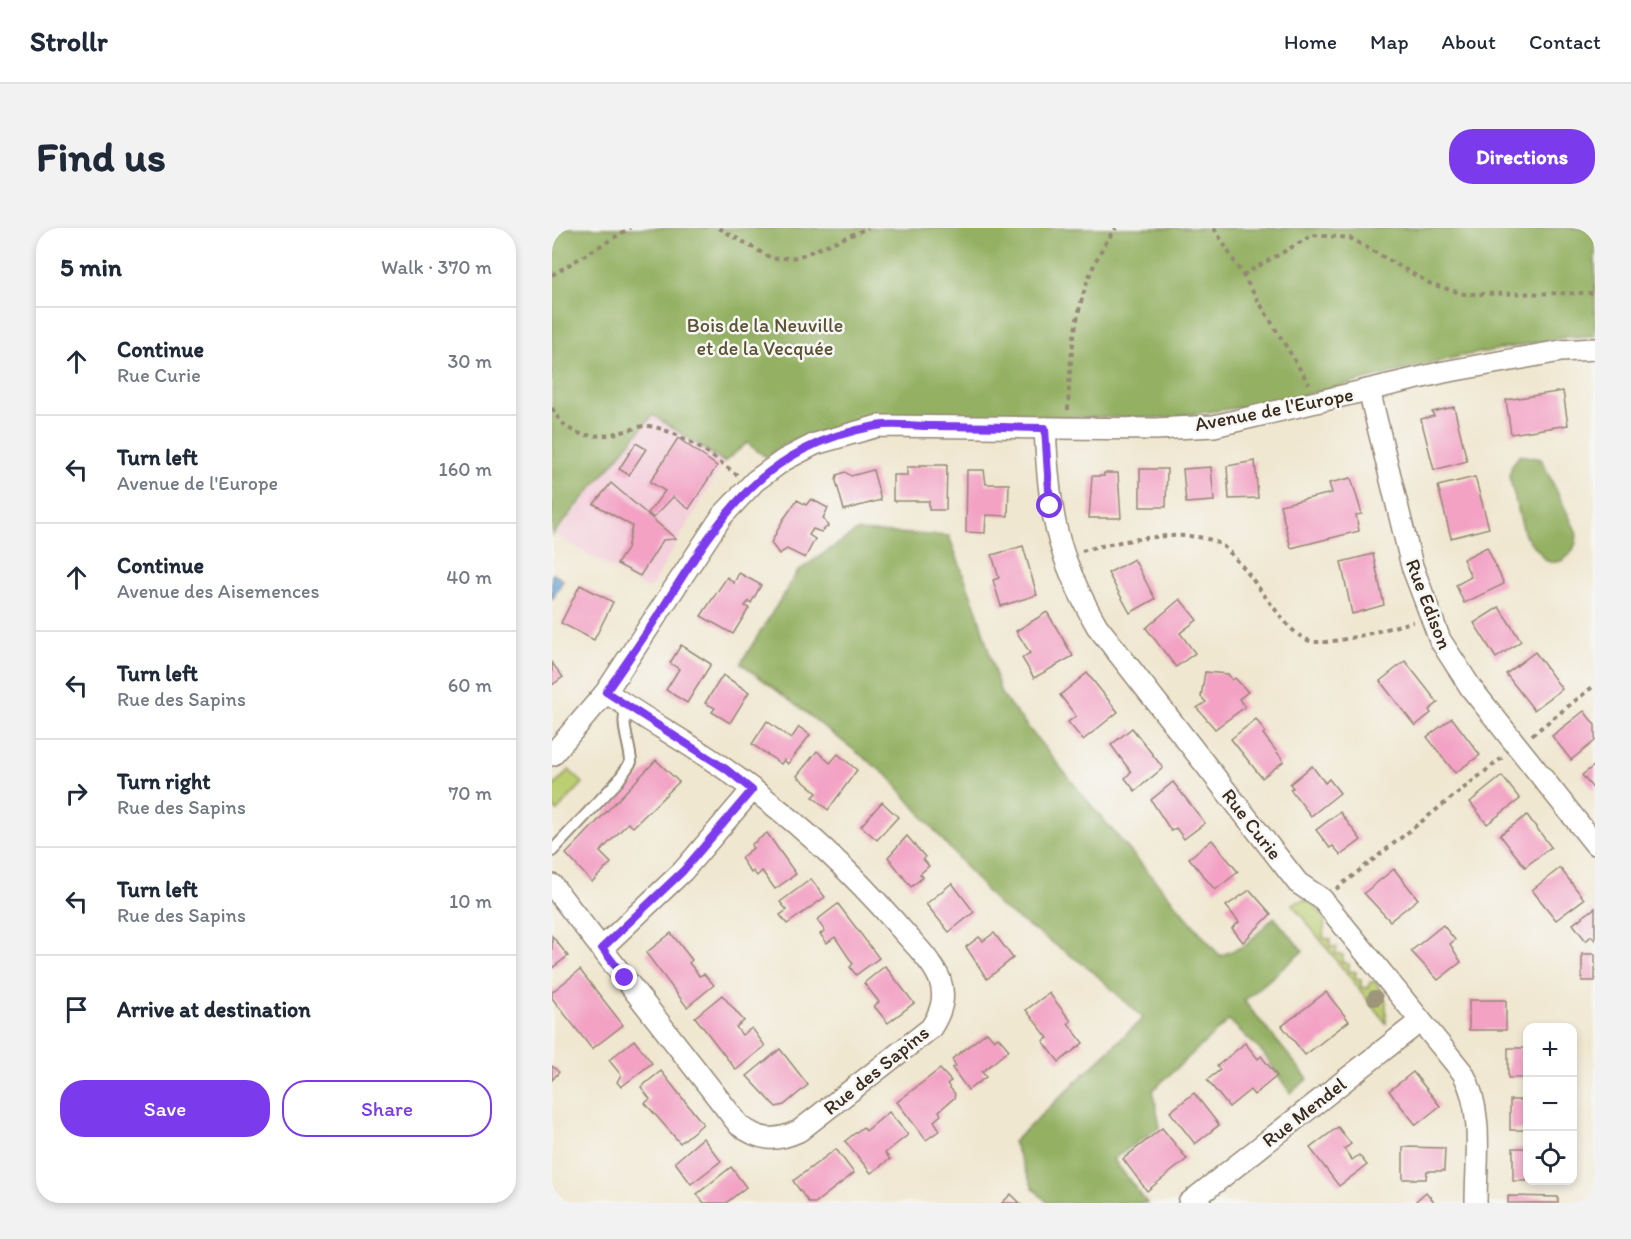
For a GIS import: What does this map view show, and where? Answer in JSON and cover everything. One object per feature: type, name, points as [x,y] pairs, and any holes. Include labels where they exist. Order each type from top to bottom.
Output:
[{"type":"street","name":"Avenue de l'Europe","points":[[552,755],[606,692],[722,516],[750,486],[784,460],[815,444],[878,426],[1068,429],[1214,426],[1444,372],[1561,351],[1595,349]]},
{"type":"street","name":"Rue Edison","points":[[1369,390],[1415,577],[1440,640],[1471,688],[1595,844]]},
{"type":"street","name":"Rue Curie","points":[[1045,428],[1050,506],[1058,543],[1072,581],[1097,626],[1298,883],[1322,899],[1419,1022],[1463,1073],[1470,1087],[1476,1109],[1476,1203]]},
{"type":"street","name":"Rue des Sapins","points":[[552,885],[739,1125],[752,1136],[767,1140],[782,1139],[799,1131],[932,1028],[941,1012],[943,996],[939,979],[929,964],[856,879],[783,813],[726,769],[606,692]]},
{"type":"street","points":[[602,948],[683,871],[752,790]]},
{"type":"street","name":"Rue Mendel","points":[[1189,1203],[1419,1022]]},
{"type":"lane","points":[[552,851],[618,781],[631,762],[623,715],[628,706]]},
{"type":"path","points":[[552,275],[630,228]]},
{"type":"path","points":[[719,228],[773,259],[798,257],[868,228]]},
{"type":"path","points":[[1068,429],[1076,322],[1102,246],[1116,228]]},
{"type":"path","points":[[1214,228],[1320,402]]},
{"type":"path","points":[[1244,275],[1313,235],[1350,238],[1431,284],[1464,294],[1595,293]]},
{"type":"path","points":[[552,408],[559,422],[583,437],[615,434],[646,426],[677,434],[750,486]]},
{"type":"path","points":[[1075,553],[1132,538],[1200,538],[1217,543],[1234,558],[1292,629],[1310,640],[1329,642],[1417,621]]},
{"type":"path","points":[[1528,738],[1595,685]]},
{"type":"path","points":[[1335,890],[1508,753]]},
{"type":"shaded area","points":[[653,414],[724,462],[649,590],[556,535]]},
{"type":"green space","name":"Bois de la Neuville et de la Vecquée","points":[[552,228],[1595,228],[1595,336],[1567,337],[1457,357],[1272,403],[1165,418],[870,415],[785,444],[766,457],[747,443],[724,462],[653,415],[552,536]]},
{"type":"green space","points":[[1520,455],[1541,459],[1576,531],[1576,543],[1573,549],[1560,561],[1547,561],[1525,536],[1509,476],[1512,465]]},
{"type":"green space","points":[[857,531],[949,536],[978,614],[1001,694],[1095,810],[1220,956],[1246,945],[1274,917],[1303,951],[1244,1001],[1308,1079],[1290,1093],[1264,1054],[1229,1020],[1153,1090],[1160,1127],[1113,1159],[1147,1203],[1048,1203],[1033,1188],[1013,1142],[1143,1018],[1090,969],[998,905],[889,777],[741,663],[798,571]]},
{"type":"green space","points":[[569,770],[583,783],[557,811],[552,806],[552,788]]},
{"type":"green space","points":[[1303,900],[1312,903],[1325,919],[1323,938],[1330,939],[1330,947],[1337,947],[1336,954],[1343,955],[1342,962],[1349,964],[1349,971],[1356,972],[1355,979],[1361,980],[1361,987],[1368,988],[1370,982],[1376,982],[1386,1002],[1386,1023],[1292,904]]},
{"type":"water","points":[[552,575],[563,580],[552,600]]},
{"type":"building","points":[[1563,391],[1568,425],[1511,434],[1506,400]]},
{"type":"building","points":[[1454,407],[1467,461],[1434,470],[1421,419],[1434,416],[1432,412]]},
{"type":"building","points":[[678,438],[717,466],[689,509],[673,497],[653,518],[648,513],[665,491],[650,482]]},
{"type":"building","points":[[636,443],[646,449],[629,475],[619,469]]},
{"type":"building","points":[[1255,461],[1258,498],[1229,499],[1227,466]]},
{"type":"building","points":[[920,465],[947,465],[946,510],[929,510],[929,501],[893,501],[893,475],[907,475],[907,467],[920,467]]},
{"type":"building","points":[[1211,467],[1214,501],[1186,503],[1183,469]]},
{"type":"building","points":[[1140,469],[1167,469],[1166,507],[1140,507]]},
{"type":"building","points":[[873,470],[881,500],[844,510],[836,481],[837,475],[845,472],[851,476]]},
{"type":"building","points":[[967,470],[984,470],[986,484],[1009,484],[1008,516],[986,515],[985,533],[966,532]]},
{"type":"building","points":[[1104,473],[1118,473],[1121,518],[1089,518],[1092,476],[1104,476]]},
{"type":"building","points":[[1475,477],[1489,528],[1451,538],[1438,486]]},
{"type":"building","points":[[1351,478],[1362,514],[1356,515],[1359,531],[1291,548],[1280,505],[1332,493],[1329,483]]},
{"type":"building","points":[[611,483],[676,539],[663,540],[640,576],[617,564],[627,549],[632,526],[594,504]]},
{"type":"building","points":[[811,499],[828,508],[823,518],[828,526],[821,532],[813,529],[809,535],[815,539],[805,558],[787,549],[779,554],[771,543],[783,520],[797,500],[806,505]]},
{"type":"building","points":[[1023,546],[1037,595],[1001,606],[993,580],[999,578],[992,555]]},
{"type":"building","points":[[1487,547],[1504,584],[1464,603],[1456,585],[1471,577],[1463,559]]},
{"type":"building","points":[[1373,554],[1384,605],[1352,614],[1341,562]]},
{"type":"building","points":[[1134,559],[1155,599],[1130,613],[1108,573]]},
{"type":"building","points":[[739,573],[761,585],[751,603],[749,601],[745,606],[749,608],[733,634],[701,616],[727,577],[734,583]]},
{"type":"building","points":[[580,585],[613,602],[594,640],[561,623]]},
{"type":"building","points":[[1180,599],[1197,620],[1180,633],[1195,653],[1176,667],[1146,628]]},
{"type":"building","points":[[1499,607],[1521,641],[1496,658],[1474,623]]},
{"type":"building","points":[[1047,612],[1073,656],[1034,678],[1022,658],[1030,653],[1016,631]]},
{"type":"building","points":[[681,645],[711,664],[687,703],[666,690],[679,669],[670,663]]},
{"type":"building","points":[[1535,652],[1562,689],[1534,710],[1506,674]]},
{"type":"building","points":[[1405,661],[1438,703],[1429,710],[1431,713],[1415,726],[1380,681]]},
{"type":"building","points":[[552,663],[563,677],[552,685]]},
{"type":"building","points":[[1205,672],[1228,674],[1248,692],[1239,699],[1245,707],[1215,729],[1197,708],[1206,702],[1201,697]]},
{"type":"building","points":[[1087,673],[1118,712],[1083,740],[1068,722],[1076,716],[1060,695]]},
{"type":"building","points":[[723,675],[749,692],[730,723],[712,712],[715,708],[705,703]]},
{"type":"building","points":[[1584,711],[1595,725],[1595,741],[1571,760],[1552,736]]},
{"type":"building","points":[[1452,718],[1480,755],[1455,773],[1427,737]]},
{"type":"building","points":[[1256,719],[1265,732],[1263,734],[1284,761],[1262,778],[1231,739]]},
{"type":"building","points":[[767,721],[791,739],[799,727],[810,735],[788,764],[784,760],[781,764],[752,744]]},
{"type":"building","points":[[1132,728],[1163,768],[1135,791],[1125,778],[1131,772],[1111,745]]},
{"type":"building","points":[[817,751],[830,763],[838,754],[857,770],[828,810],[813,797],[817,793],[797,776]]},
{"type":"building","points":[[656,760],[679,782],[633,827],[628,823],[600,852],[611,863],[592,882],[566,854]]},
{"type":"building","points":[[1595,765],[1595,791],[1582,775]]},
{"type":"building","points":[[1312,766],[1325,783],[1329,779],[1340,793],[1311,816],[1290,789],[1293,788],[1290,784]]},
{"type":"building","points":[[1502,776],[1520,799],[1487,824],[1470,802]]},
{"type":"building","points":[[1173,782],[1205,823],[1184,839],[1176,828],[1171,831],[1151,800]]},
{"type":"building","points":[[882,802],[898,817],[877,840],[861,826]]},
{"type":"building","points":[[1340,812],[1361,840],[1341,855],[1333,846],[1330,848],[1316,830]]},
{"type":"building","points":[[1527,815],[1551,847],[1525,867],[1500,835]]},
{"type":"building","points":[[767,833],[796,874],[775,889],[762,871],[757,876],[753,871],[751,873],[741,858],[753,848],[751,845]]},
{"type":"building","points":[[907,836],[925,857],[923,859],[929,866],[920,874],[923,877],[911,887],[888,857]]},
{"type":"building","points":[[1212,840],[1238,872],[1215,890],[1189,858]]},
{"type":"building","points":[[1560,868],[1584,899],[1556,920],[1532,890]]},
{"type":"building","points":[[1394,869],[1418,899],[1390,921],[1364,893]]},
{"type":"building","points":[[811,879],[825,897],[787,924],[780,915],[787,910],[780,902]]},
{"type":"building","points":[[952,883],[974,912],[949,932],[926,904]]},
{"type":"building","points":[[1250,890],[1271,914],[1243,942],[1232,928],[1239,922],[1226,906]]},
{"type":"building","points":[[838,904],[879,958],[856,975],[850,967],[853,964],[835,937],[827,943],[820,934],[825,931],[817,920]]},
{"type":"building","points":[[1595,908],[1595,940],[1591,936],[1586,941],[1573,924]]},
{"type":"building","points":[[1443,925],[1455,940],[1450,944],[1461,962],[1438,980],[1411,951]]},
{"type":"building","points":[[671,933],[692,960],[689,963],[699,976],[704,974],[714,985],[687,1007],[646,953]]},
{"type":"building","points":[[994,933],[1013,958],[987,979],[966,947],[979,937],[983,941]]},
{"type":"building","points":[[552,936],[568,956],[552,968]]},
{"type":"building","points":[[1582,954],[1595,954],[1595,981],[1582,981]]},
{"type":"building","points":[[885,966],[914,1003],[888,1023],[874,1006],[879,1002],[864,983]]},
{"type":"building","points":[[580,970],[623,1025],[592,1049],[552,998],[552,992]]},
{"type":"building","points":[[1326,992],[1349,1021],[1305,1055],[1282,1026]]},
{"type":"building","points":[[1049,993],[1071,1021],[1068,1023],[1083,1043],[1059,1062],[1043,1041],[1048,1038],[1026,1010]]},
{"type":"building","points":[[722,995],[744,1021],[736,1027],[742,1035],[752,1028],[765,1046],[736,1070],[695,1017]]},
{"type":"building","points":[[1469,1000],[1506,1000],[1506,1030],[1469,1030]]},
{"type":"building","points":[[987,1032],[994,1040],[998,1037],[1009,1050],[982,1072],[986,1077],[968,1090],[952,1068],[956,1066],[952,1059]]},
{"type":"building","points":[[634,1040],[652,1063],[621,1087],[617,1082],[621,1075],[609,1060]]},
{"type":"building","points":[[1245,1043],[1258,1059],[1261,1056],[1277,1076],[1254,1095],[1250,1090],[1229,1107],[1207,1080],[1220,1070],[1217,1066]]},
{"type":"building","points":[[1508,1048],[1523,1048],[1523,1078],[1508,1078]]},
{"type":"building","points":[[780,1049],[808,1085],[784,1105],[776,1107],[747,1076]]},
{"type":"building","points":[[552,1066],[559,1072],[552,1080]]},
{"type":"building","points":[[940,1069],[951,1081],[947,1084],[955,1094],[954,1098],[939,1111],[941,1115],[934,1121],[940,1130],[926,1140],[897,1102]]},
{"type":"building","points":[[661,1071],[703,1124],[680,1143],[645,1103],[650,1099],[641,1087]]},
{"type":"building","points":[[1413,1072],[1440,1106],[1416,1125],[1389,1091]]},
{"type":"building","points":[[1194,1093],[1219,1125],[1195,1144],[1170,1112]]},
{"type":"building","points":[[1510,1100],[1523,1100],[1523,1130],[1510,1130]]},
{"type":"building","points":[[889,1112],[908,1135],[885,1153],[890,1159],[871,1173],[845,1141],[863,1127],[866,1131]]},
{"type":"building","points":[[1338,1127],[1351,1144],[1344,1149],[1352,1160],[1359,1155],[1367,1165],[1339,1186],[1310,1148]]},
{"type":"building","points":[[1162,1128],[1187,1159],[1147,1191],[1123,1159]]},
{"type":"building","points":[[703,1138],[721,1161],[691,1184],[675,1162]]},
{"type":"building","points":[[1403,1147],[1445,1148],[1444,1171],[1427,1171],[1426,1179],[1403,1179]]},
{"type":"building","points":[[1513,1148],[1523,1148],[1523,1181],[1513,1181]]},
{"type":"building","points":[[836,1149],[854,1173],[815,1203],[809,1203],[793,1181]]},
{"type":"building","points":[[731,1167],[746,1187],[726,1203],[704,1203],[697,1194]]},
{"type":"building","points":[[1426,1192],[1435,1203],[1417,1203],[1416,1201]]},
{"type":"building","points":[[1011,1194],[1020,1203],[1002,1203]]},
{"type":"building","points":[[1508,1196],[1558,1197],[1558,1203],[1508,1203]]},
{"type":"route","points":[[625,978],[602,948],[662,894],[752,790],[726,769],[606,692],[722,516],[737,499],[755,481],[784,460],[815,444],[848,433],[878,426],[956,426],[1045,428],[1050,506]]}]
